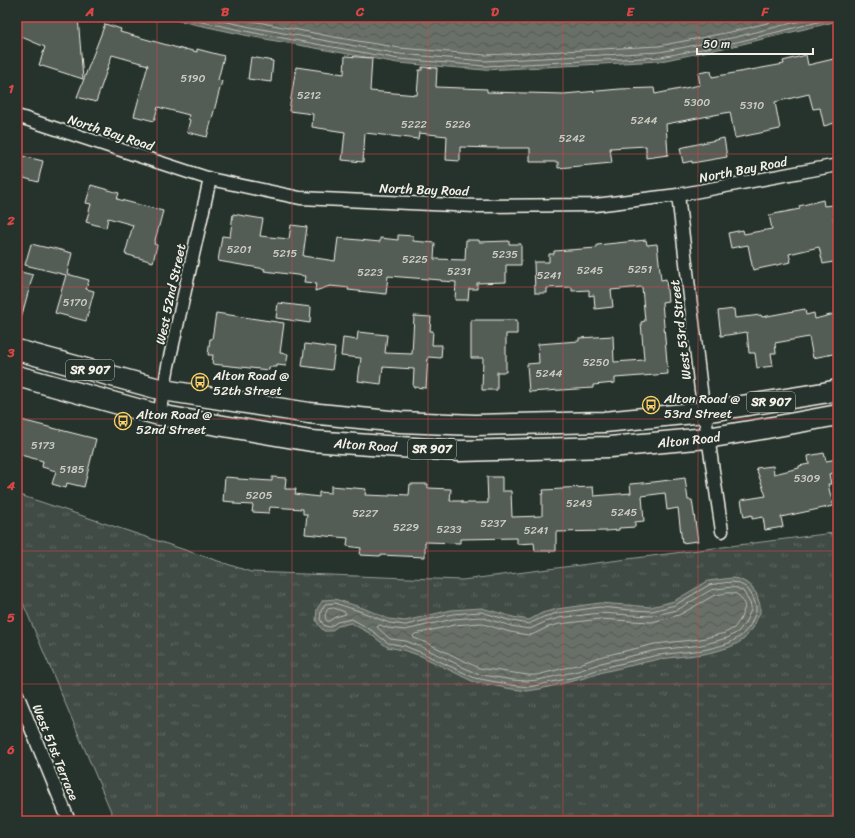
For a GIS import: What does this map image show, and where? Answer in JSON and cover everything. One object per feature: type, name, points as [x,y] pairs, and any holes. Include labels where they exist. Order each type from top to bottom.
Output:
[{"type":"main road","name":"Alton Road","points":[[17,350],[163,390],[309,413],[400,422],[467,425],[604,422],[704,412],[838,390]]},
{"type":"main road","name":"Alton Road","points":[[17,376],[159,415],[310,440],[460,451],[610,447],[708,438],[838,415]]},
{"type":"street","name":"North Bay Road","points":[[17,116],[210,179],[300,198],[475,206],[595,205],[678,195],[838,165]]},
{"type":"street","name":"West 52nd Street","points":[[159,415],[163,390],[210,179]]},
{"type":"street","name":"West 53rd Street","points":[[678,195],[704,412],[722,531]]},
{"type":"street","name":"West 51st Terrace","points":[[17,694],[69,821]]},
{"type":"green space","points":[[17,494],[251,572],[462,580],[838,532],[838,821],[115,821],[17,589]]},
{"type":"water","points":[[161,17],[838,17],[838,21],[738,45],[661,61],[485,70],[398,63],[254,37]]},
{"type":"water","points":[[732,578],[739,579],[749,584],[756,593],[760,605],[760,612],[753,628],[744,639],[738,643],[730,647],[704,654],[659,659],[527,691],[474,682],[421,656],[387,647],[369,633],[351,623],[338,626],[331,631],[324,631],[316,620],[317,609],[323,600],[335,599],[363,608],[389,619],[405,621],[451,610],[482,608],[529,620],[542,613],[557,609],[600,603],[651,607],[674,601],[708,581]]},
{"type":"building","points":[[17,17],[78,17],[83,79],[39,65],[45,47],[17,35]]},
{"type":"building","points":[[105,24],[121,29],[120,32],[185,50],[197,52],[197,49],[224,56],[218,80],[222,81],[207,137],[187,132],[190,120],[188,119],[189,115],[158,107],[154,121],[134,116],[148,65],[112,55],[96,102],[77,97]]},
{"type":"building","points":[[806,55],[808,65],[838,58],[838,122],[824,126],[820,108],[813,109],[809,94],[775,102],[780,129],[735,138],[730,112],[666,124],[668,155],[646,158],[646,146],[610,148],[612,163],[558,168],[558,162],[530,162],[530,148],[460,147],[460,161],[446,160],[447,136],[419,133],[418,139],[365,133],[363,162],[342,160],[345,132],[312,127],[313,114],[289,111],[296,67],[344,74],[345,56],[372,58],[370,91],[417,95],[419,70],[422,70],[422,67],[437,68],[436,87],[487,89],[487,92],[564,94],[620,89],[654,88],[655,94],[700,85],[698,73],[711,71],[712,77],[784,64],[783,61]]},
{"type":"building","points":[[251,57],[273,61],[271,82],[248,79]]},
{"type":"building","points":[[724,138],[727,157],[692,163],[692,161],[683,163],[680,148]]},
{"type":"building","points":[[22,156],[43,161],[38,182],[17,176]]},
{"type":"building","points":[[91,185],[119,193],[117,199],[163,211],[154,244],[157,245],[153,262],[125,254],[133,225],[108,218],[106,228],[86,222],[91,204],[86,203]]},
{"type":"building","points":[[823,200],[824,206],[832,205],[835,217],[833,218],[838,240],[838,261],[823,264],[819,247],[789,254],[791,262],[753,270],[748,245],[731,248],[728,233],[743,230],[744,234],[772,229],[769,215],[800,209],[799,206]]},
{"type":"building","points":[[233,214],[263,219],[260,236],[289,239],[291,225],[307,227],[303,256],[335,261],[338,238],[380,242],[380,238],[398,240],[398,235],[413,236],[413,241],[435,243],[434,259],[465,260],[466,240],[479,240],[479,242],[509,241],[509,244],[521,244],[521,265],[506,265],[506,282],[477,283],[477,289],[469,289],[468,300],[455,300],[456,282],[388,276],[386,294],[348,290],[349,288],[330,286],[315,291],[316,283],[304,282],[305,276],[264,271],[265,269],[218,261],[222,236],[230,237]]},
{"type":"building","points":[[646,240],[647,245],[657,244],[661,280],[666,279],[668,301],[662,302],[668,374],[615,378],[615,383],[593,385],[593,388],[529,392],[527,364],[539,363],[538,344],[579,341],[579,338],[613,336],[614,362],[644,360],[641,322],[645,321],[642,287],[611,290],[613,307],[595,309],[594,295],[589,296],[589,290],[572,291],[572,287],[547,288],[547,293],[535,293],[534,262],[549,262],[549,254],[554,254],[554,251],[597,248],[597,245]]},
{"type":"building","points":[[31,244],[72,253],[67,274],[89,280],[86,289],[94,291],[86,321],[55,313],[66,275],[25,265]]},
{"type":"building","points":[[17,271],[33,275],[21,318],[17,318]]},
{"type":"building","points":[[278,303],[311,307],[310,323],[276,318]]},
{"type":"building","points":[[734,309],[735,318],[761,315],[762,317],[805,309],[806,315],[814,313],[815,319],[838,313],[838,353],[813,358],[809,337],[775,343],[776,353],[771,353],[773,366],[757,368],[755,353],[749,353],[747,332],[721,336],[718,311]]},
{"type":"building","points":[[216,313],[284,323],[280,353],[288,354],[286,366],[277,365],[277,367],[269,367],[269,370],[212,364],[213,355],[208,355]]},
{"type":"building","points":[[414,316],[431,317],[430,331],[433,331],[432,345],[442,345],[441,358],[428,357],[426,388],[413,387],[414,369],[383,367],[381,384],[358,381],[361,358],[341,356],[343,338],[357,340],[358,332],[387,335],[385,353],[412,354]]},
{"type":"building","points":[[471,320],[517,320],[517,334],[506,334],[506,372],[497,372],[497,390],[482,390],[483,358],[471,358]]},
{"type":"building","points":[[305,344],[335,348],[332,370],[302,366]]},
{"type":"building","points":[[17,419],[96,439],[84,487],[67,483],[66,488],[52,484],[56,471],[42,467],[43,461],[17,454]]},
{"type":"building","points":[[824,453],[826,461],[838,459],[838,472],[829,474],[831,484],[828,484],[833,506],[781,517],[783,527],[765,530],[763,517],[752,519],[752,515],[744,517],[741,500],[766,496],[756,468],[773,466],[774,474],[809,464],[808,456]]},
{"type":"building","points":[[225,477],[272,481],[272,477],[286,478],[285,489],[296,489],[295,494],[319,497],[319,492],[331,493],[331,486],[366,489],[365,495],[390,496],[390,494],[409,495],[410,484],[428,484],[428,488],[451,489],[450,501],[462,501],[462,503],[488,503],[487,477],[502,477],[502,491],[511,491],[512,517],[542,516],[543,490],[593,487],[594,496],[631,493],[630,484],[685,478],[688,500],[692,500],[698,541],[682,543],[678,508],[667,510],[665,493],[642,496],[644,521],[635,522],[635,527],[606,531],[556,532],[556,551],[535,551],[534,543],[517,544],[517,538],[460,539],[460,543],[425,542],[425,557],[360,555],[361,548],[347,546],[348,538],[305,534],[307,514],[303,514],[303,509],[270,507],[269,513],[252,512],[253,505],[234,504],[234,502],[223,501]]},
{"type":"place","name":"Alton Road @ 52th Street","points":[[200,382]]},
{"type":"place","name":"Alton Road @ 53rd Street","points":[[651,405]]},
{"type":"place","name":"Alton Road @ 52nd Street","points":[[123,421]]}]
